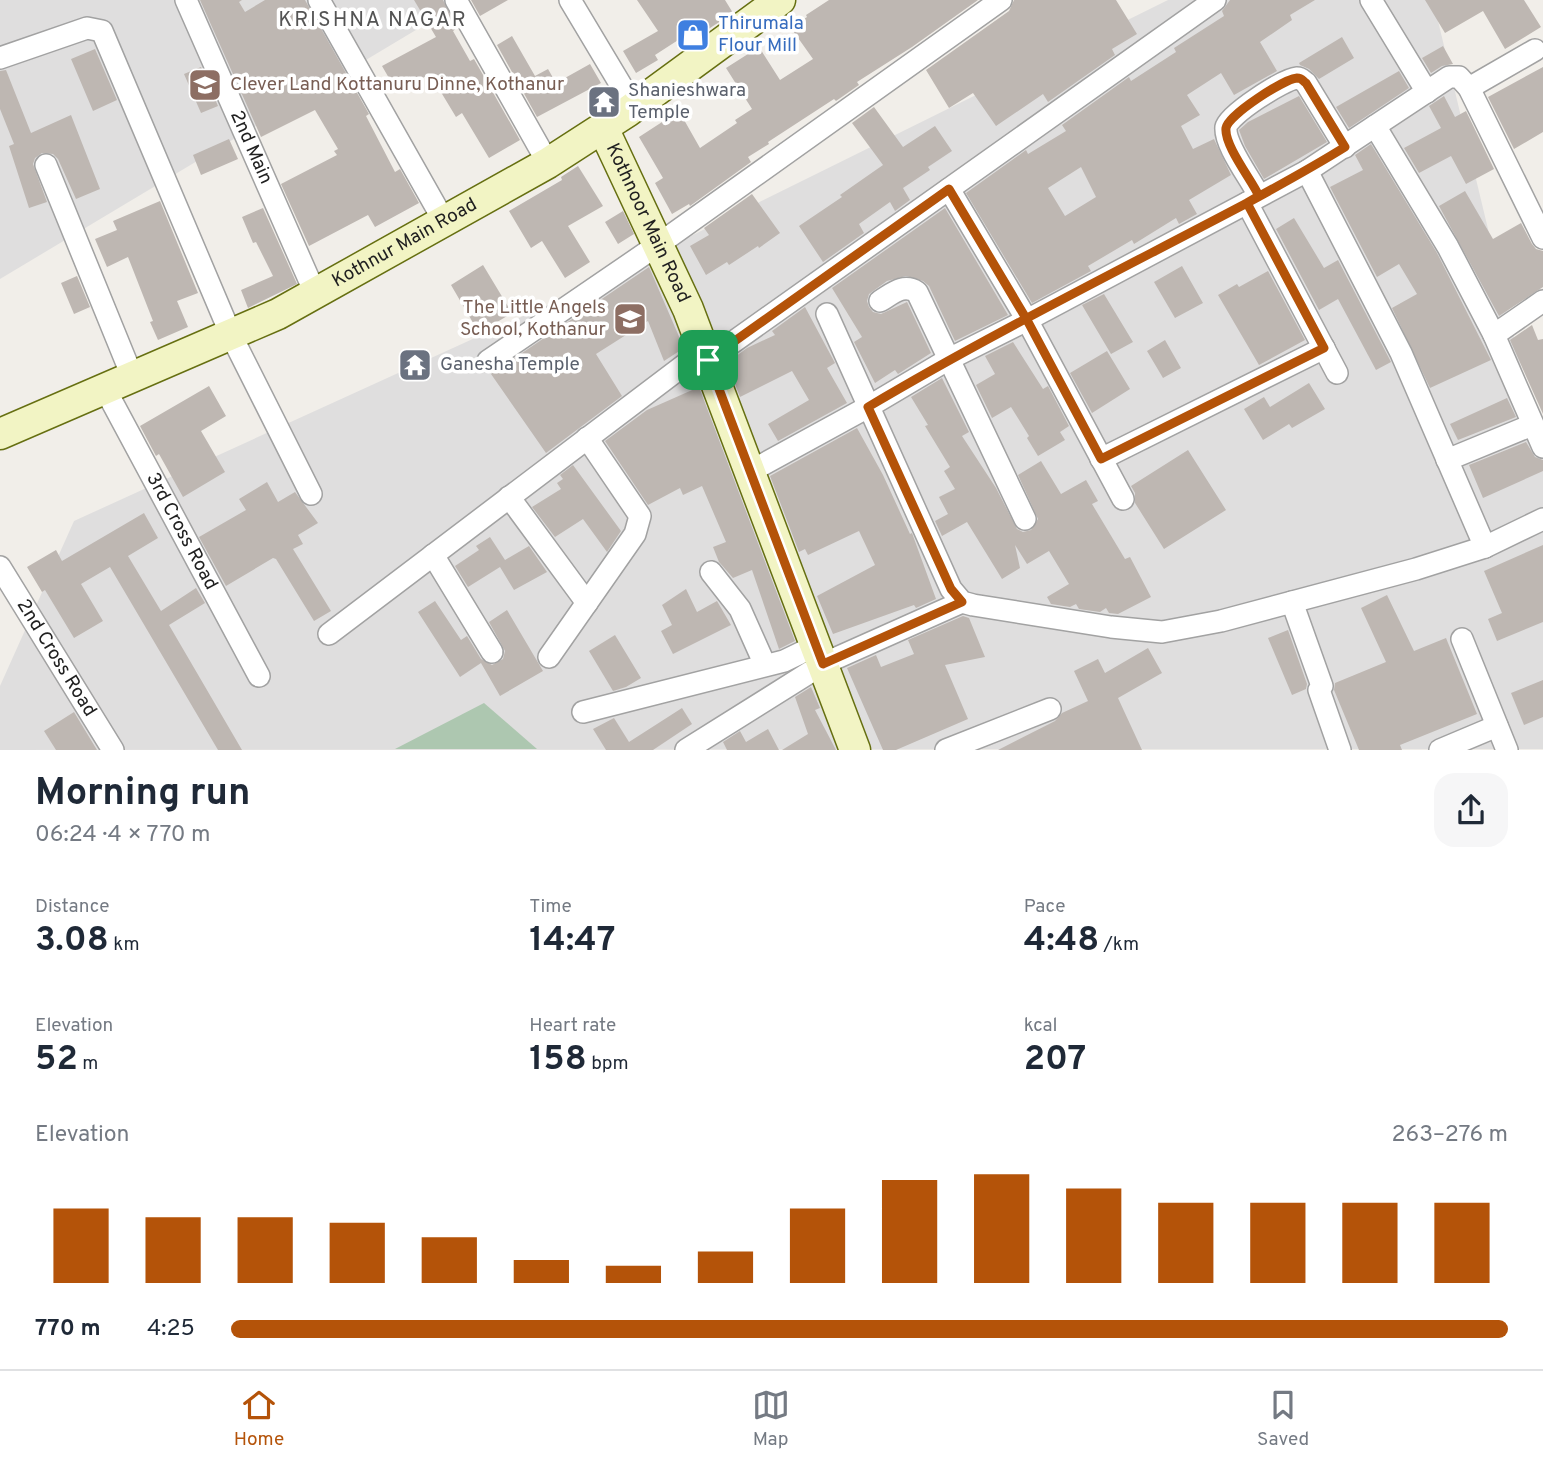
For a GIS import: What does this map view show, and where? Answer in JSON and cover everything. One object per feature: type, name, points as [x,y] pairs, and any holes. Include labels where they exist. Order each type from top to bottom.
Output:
[{"type":"main road","name":"Kothnur Main Road","points":[[0,433],[278,314],[548,163],[634,107],[780,0]]},
{"type":"main road","name":"Kothnoor Main Road","points":[[603,128],[659,244],[706,355],[855,750]]},
{"type":"street","name":"2nd Main","points":[[186,0],[315,293]]},
{"type":"street","points":[[319,0],[444,221]]},
{"type":"street","points":[[456,0],[548,163]]},
{"type":"street","points":[[570,0],[634,107]]},
{"type":"street","points":[[488,361],[659,244],[1001,0]]},
{"type":"street","points":[[328,634],[587,438],[949,189],[1215,0]]},
{"type":"street","points":[[1371,0],[1427,92]]},
{"type":"street","points":[[0,58],[87,28],[102,31],[231,335],[311,494]]},
{"type":"street","points":[[1469,88],[1535,50]]},
{"type":"street","points":[[751,471],[950,359],[1307,171],[1450,77],[1459,77],[1469,88],[1543,238]]},
{"type":"street","points":[[1337,373],[1253,200],[1251,179],[1228,142],[1226,127],[1232,116],[1272,90],[1294,78],[1301,79],[1345,147]]},
{"type":"street","points":[[1375,126],[1448,247],[1494,335],[1543,447]]},
{"type":"street","points":[[46,165],[132,376]]},
{"type":"street","points":[[1307,171],[1401,353],[1485,547]]},
{"type":"street","points":[[949,189],[1027,320],[1123,499]]},
{"type":"street","points":[[880,302],[902,288],[909,287],[917,292],[1025,519]]},
{"type":"street","points":[[1494,335],[1543,301]]},
{"type":"street","points":[[827,314],[951,589],[962,602],[972,606],[1163,632],[1222,621],[1416,569],[1485,547],[1543,519]]},
{"type":"street","points":[[1101,459],[1324,348]]},
{"type":"street","name":"3rd Cross Road","points":[[104,387],[259,676]]},
{"type":"street","points":[[1447,460],[1532,425]]},
{"type":"street","points":[[550,657],[635,534],[640,516],[587,438]]},
{"type":"street","points":[[509,497],[587,603]]},
{"type":"street","points":[[433,555],[492,652]]},
{"type":"street","name":"2nd Cross Road","points":[[0,567],[113,750]]},
{"type":"street","points":[[711,572],[740,609],[765,666]]},
{"type":"street","points":[[583,712],[820,654],[962,602]]},
{"type":"street","points":[[1292,602],[1322,686],[1319,691],[1340,750]]},
{"type":"street","points":[[1462,639],[1507,750]]},
{"type":"street","points":[[686,750],[820,654]]},
{"type":"street","points":[[946,750],[1050,709]]},
{"type":"street","points":[[1440,750],[1497,726]]},
{"type":"shaded area","points":[[0,0],[466,0],[0,279]]},
{"type":"shaded area","points":[[1168,0],[1433,0],[1543,458],[1543,749],[0,750],[0,686],[74,521],[600,281]]},
{"type":"green space","points":[[484,703],[537,749],[395,749]]},
{"type":"building","points":[[200,0],[242,0],[239,2],[245,12],[265,0],[305,0],[369,114],[366,116],[395,172],[400,169],[419,203],[375,227],[368,215],[309,246],[281,184],[337,155],[334,151],[338,149],[315,110],[261,137]]},
{"type":"building","points":[[414,0],[443,0],[457,28],[453,31],[470,61],[474,59],[520,140],[489,158],[462,113],[456,117],[430,74],[397,92],[382,66],[436,37]]},
{"type":"building","points":[[471,0],[508,0],[480,16]]},
{"type":"building","points":[[637,0],[725,0],[733,13],[707,30],[703,24],[655,55],[658,60],[636,73],[623,51],[658,31]]},
{"type":"building","points":[[829,0],[978,0],[857,82],[859,85],[836,101],[834,99],[768,142],[769,144],[748,157],[751,162],[690,206],[689,204],[672,214],[655,183],[663,178],[639,137],[679,111],[700,148],[737,123],[735,120],[752,109],[726,68],[759,47],[780,80],[813,59],[791,28]]},
{"type":"building","points":[[1014,0],[1116,0],[1137,34],[1112,49],[1115,55],[1048,102],[1043,94],[996,126],[973,93],[949,108],[926,70],[1009,11]]},
{"type":"building","points":[[1230,0],[1315,0],[1290,15],[1292,20],[1260,42],[1277,71],[1234,95],[1221,73],[1187,95],[1200,115],[1181,126],[1193,149],[1214,139],[1231,175],[1189,200],[1197,214],[1179,224],[1176,218],[1134,244],[1132,240],[1088,266],[1091,271],[1032,303],[966,193],[1026,150],[1028,154],[1066,131],[1062,125],[1129,77],[1131,81],[1176,52],[1174,48],[1224,16],[1222,11]],"holes":[[[1081,167],[1096,197],[1065,216],[1048,188]]]},
{"type":"building","points":[[1425,0],[1524,0],[1541,27],[1505,49],[1483,11],[1445,33]]},
{"type":"building","points":[[512,36],[535,76],[548,69],[556,83],[590,64],[601,83],[537,117],[497,45]]},
{"type":"building","points":[[1342,37],[1354,58],[1319,79],[1309,69],[1300,65],[1299,63]]},
{"type":"building","points":[[1443,46],[1453,64],[1442,66],[1431,73],[1422,58]]},
{"type":"building","points":[[95,49],[117,100],[93,111],[71,59]]},
{"type":"building","points":[[201,67],[218,106],[201,113],[184,74]]},
{"type":"building","points":[[1543,67],[1543,132],[1514,149],[1488,97]]},
{"type":"building","points":[[6,70],[31,133],[71,115],[100,189],[76,199],[58,159],[53,154],[42,153],[35,158],[33,164],[47,202],[29,208],[9,146],[14,144],[0,109],[0,71]]},
{"type":"building","points":[[1399,71],[1409,88],[1349,128],[1336,107]]},
{"type":"building","points":[[1299,96],[1327,142],[1264,179],[1239,130],[1248,122]]},
{"type":"building","points":[[1444,96],[1455,117],[1466,111],[1494,169],[1466,184],[1451,156],[1419,173],[1404,148],[1441,128],[1429,106]]},
{"type":"building","points":[[874,107],[903,147],[935,126],[952,151],[903,188],[910,200],[895,211],[890,202],[859,224],[864,233],[823,262],[799,226],[883,165],[852,123]]},
{"type":"building","points":[[229,139],[238,159],[201,175],[193,155]]},
{"type":"building","points":[[1371,144],[1437,253],[1491,360],[1430,388],[1392,308],[1417,294],[1399,264],[1377,277],[1330,187],[1363,170],[1355,155]]},
{"type":"building","points":[[578,166],[603,206],[568,226],[590,262],[565,278],[542,241],[531,248],[509,211],[562,180],[561,177]]},
{"type":"building","points":[[1465,191],[1493,239],[1521,223],[1532,244],[1543,251],[1543,287],[1499,316],[1439,206]]},
{"type":"building","points":[[752,194],[780,233],[759,248],[758,246],[729,265],[727,262],[706,275],[690,246],[709,235],[704,228]]},
{"type":"building","points":[[160,201],[198,293],[177,301],[188,327],[158,340],[128,257],[107,267],[95,239],[117,230],[113,221]]},
{"type":"building","points":[[263,208],[297,284],[248,308],[241,290],[273,276],[256,242],[253,243],[242,217]]},
{"type":"building","points":[[945,208],[1008,315],[955,341],[929,286],[923,281],[906,276],[887,281],[869,294],[869,307],[873,312],[881,314],[907,302],[931,353],[898,374],[895,370],[875,383],[854,342],[862,337],[832,288]]},
{"type":"building","points":[[623,211],[634,234],[618,244],[605,222]]},
{"type":"building","points":[[1294,218],[1324,268],[1338,260],[1391,362],[1376,370],[1338,299],[1319,310],[1276,229]]},
{"type":"building","points":[[483,265],[512,313],[479,333],[451,285]]},
{"type":"building","points":[[1182,266],[1203,303],[1175,318],[1154,282]]},
{"type":"building","points":[[649,267],[684,348],[664,361],[648,321],[596,354],[622,396],[546,453],[491,374]]},
{"type":"building","points":[[1268,271],[1305,340],[1259,365],[1218,295]]},
{"type":"building","points":[[77,276],[90,307],[74,314],[61,283]]},
{"type":"building","points":[[1104,294],[1133,342],[1111,354],[1082,305]]},
{"type":"building","points":[[805,307],[835,363],[827,368],[847,403],[778,441],[768,424],[809,400],[792,371],[740,397],[727,363],[747,348],[775,335],[772,331]]},
{"type":"building","points":[[1532,325],[1538,340],[1543,339],[1543,414],[1510,340]]},
{"type":"building","points":[[1165,340],[1181,368],[1163,378],[1147,351]]},
{"type":"building","points":[[1013,342],[1043,389],[1048,386],[1069,426],[1060,432],[1065,440],[1038,456],[1011,407],[992,418],[976,385],[995,374],[985,356]]},
{"type":"building","points":[[1107,351],[1130,389],[1092,413],[1070,373]]},
{"type":"building","points":[[942,378],[969,432],[962,436],[996,488],[1017,529],[1023,532],[1031,530],[1038,519],[1018,475],[1041,461],[1061,494],[1086,480],[1098,501],[1092,504],[1125,559],[1130,557],[1151,597],[1118,614],[1109,613],[1106,608],[1100,612],[1079,609],[1076,604],[1070,607],[1051,604],[1047,597],[1069,584],[1049,551],[1027,564],[1015,545],[1020,568],[1002,579],[967,522],[942,536],[935,521],[948,514],[939,497],[955,489],[944,471],[950,467],[911,397]]},
{"type":"building","points":[[1309,383],[1325,409],[1292,428],[1289,424],[1263,440],[1244,409],[1264,397],[1270,407]]},
{"type":"building","points":[[209,386],[226,416],[201,431],[225,472],[183,497],[140,426]]},
{"type":"building","points":[[699,387],[795,641],[779,649],[752,570],[733,578],[719,562],[713,547],[726,542],[702,486],[683,495],[680,488],[648,505],[605,441],[647,410]]},
{"type":"building","points":[[1507,398],[1516,417],[1458,440],[1450,424]]},
{"type":"building","points":[[857,428],[883,475],[910,534],[912,533],[936,599],[833,634],[817,596],[875,565],[859,531],[808,555],[805,549],[799,552],[770,476]]},
{"type":"building","points":[[1526,442],[1535,457],[1543,460],[1543,471],[1483,498],[1469,465]]},
{"type":"building","points":[[1188,450],[1226,510],[1164,549],[1135,503],[1135,493],[1131,486]]},
{"type":"building","points":[[573,465],[621,531],[607,552],[583,519],[555,537],[532,507],[561,489],[557,483],[563,479],[560,475]]},
{"type":"building","points":[[267,482],[278,502],[295,492],[318,523],[298,535],[303,544],[293,549],[331,611],[314,621],[276,559],[273,558],[226,586],[199,537],[246,510],[239,499]]},
{"type":"building","points":[[144,513],[158,538],[128,556],[161,611],[196,588],[205,603],[169,625],[242,750],[218,750],[110,567],[81,584],[103,621],[74,638],[45,590],[42,592],[27,567],[56,550],[62,561]]},
{"type":"building","points":[[490,537],[505,560],[529,546],[547,572],[514,590],[500,567],[468,587],[455,566],[479,550],[476,546]]},
{"type":"building","points":[[1543,545],[1543,622],[1497,641],[1488,619],[1502,613],[1484,571]]},
{"type":"building","points":[[686,589],[697,612],[717,601],[731,625],[673,654],[661,631],[672,625],[662,605]]},
{"type":"building","points":[[1387,595],[1414,651],[1446,638],[1477,714],[1400,745],[1402,750],[1359,750],[1334,690],[1335,683],[1386,662],[1361,608]]},
{"type":"building","points":[[435,601],[461,640],[467,636],[481,659],[492,665],[503,659],[505,651],[489,622],[507,610],[543,671],[500,696],[481,663],[460,677],[418,612]]},
{"type":"building","points":[[963,616],[969,618],[985,657],[945,665],[968,719],[896,750],[883,750],[847,668],[876,655],[881,667],[914,654],[908,640]]},
{"type":"building","points":[[1288,630],[1307,684],[1306,689],[1292,695],[1268,638]]},
{"type":"building","points":[[615,635],[641,678],[613,691],[589,651]]},
{"type":"building","points":[[1148,648],[1162,673],[1118,698],[1142,750],[998,750],[1088,701],[1074,671],[1098,659],[1105,673]]},
{"type":"building","points":[[1543,680],[1543,717],[1524,725],[1511,693]]},
{"type":"building","points":[[811,687],[820,708],[815,710],[836,750],[782,750],[808,734],[795,697]]},
{"type":"building","points":[[682,708],[692,724],[653,750],[606,750],[593,729],[614,718],[629,742]]},
{"type":"building","points":[[74,712],[97,750],[56,750],[44,731]]},
{"type":"building","points":[[768,729],[779,750],[727,750],[723,742],[740,731],[746,742]]},
{"type":"place","name":"Thirumala Flour Mill","points":[[693,35]]},
{"type":"place","name":"Clever Land Kottanuru Dinne, Kothanur","points":[[205,85]]},
{"type":"place","name":"Shanieshwara Temple","points":[[604,102]]},
{"type":"place","name":"The Little Angels School, Kothanur","points":[[630,319]]},
{"type":"place","name":"Ganesha Temple","points":[[415,365]]},
{"type":"district","name":"KRISHNA NAGAR","points":[[373,20]]},
{"type":"route","points":[[708,360],[823,664],[962,602],[951,589],[868,407],[950,359],[1027,320],[1259,196],[1307,171],[1345,147],[1301,79],[1294,78],[1232,116],[1226,127],[1228,142],[1259,196],[1247,203],[1324,348],[1101,459],[1027,320],[949,189],[708,360]]}]
